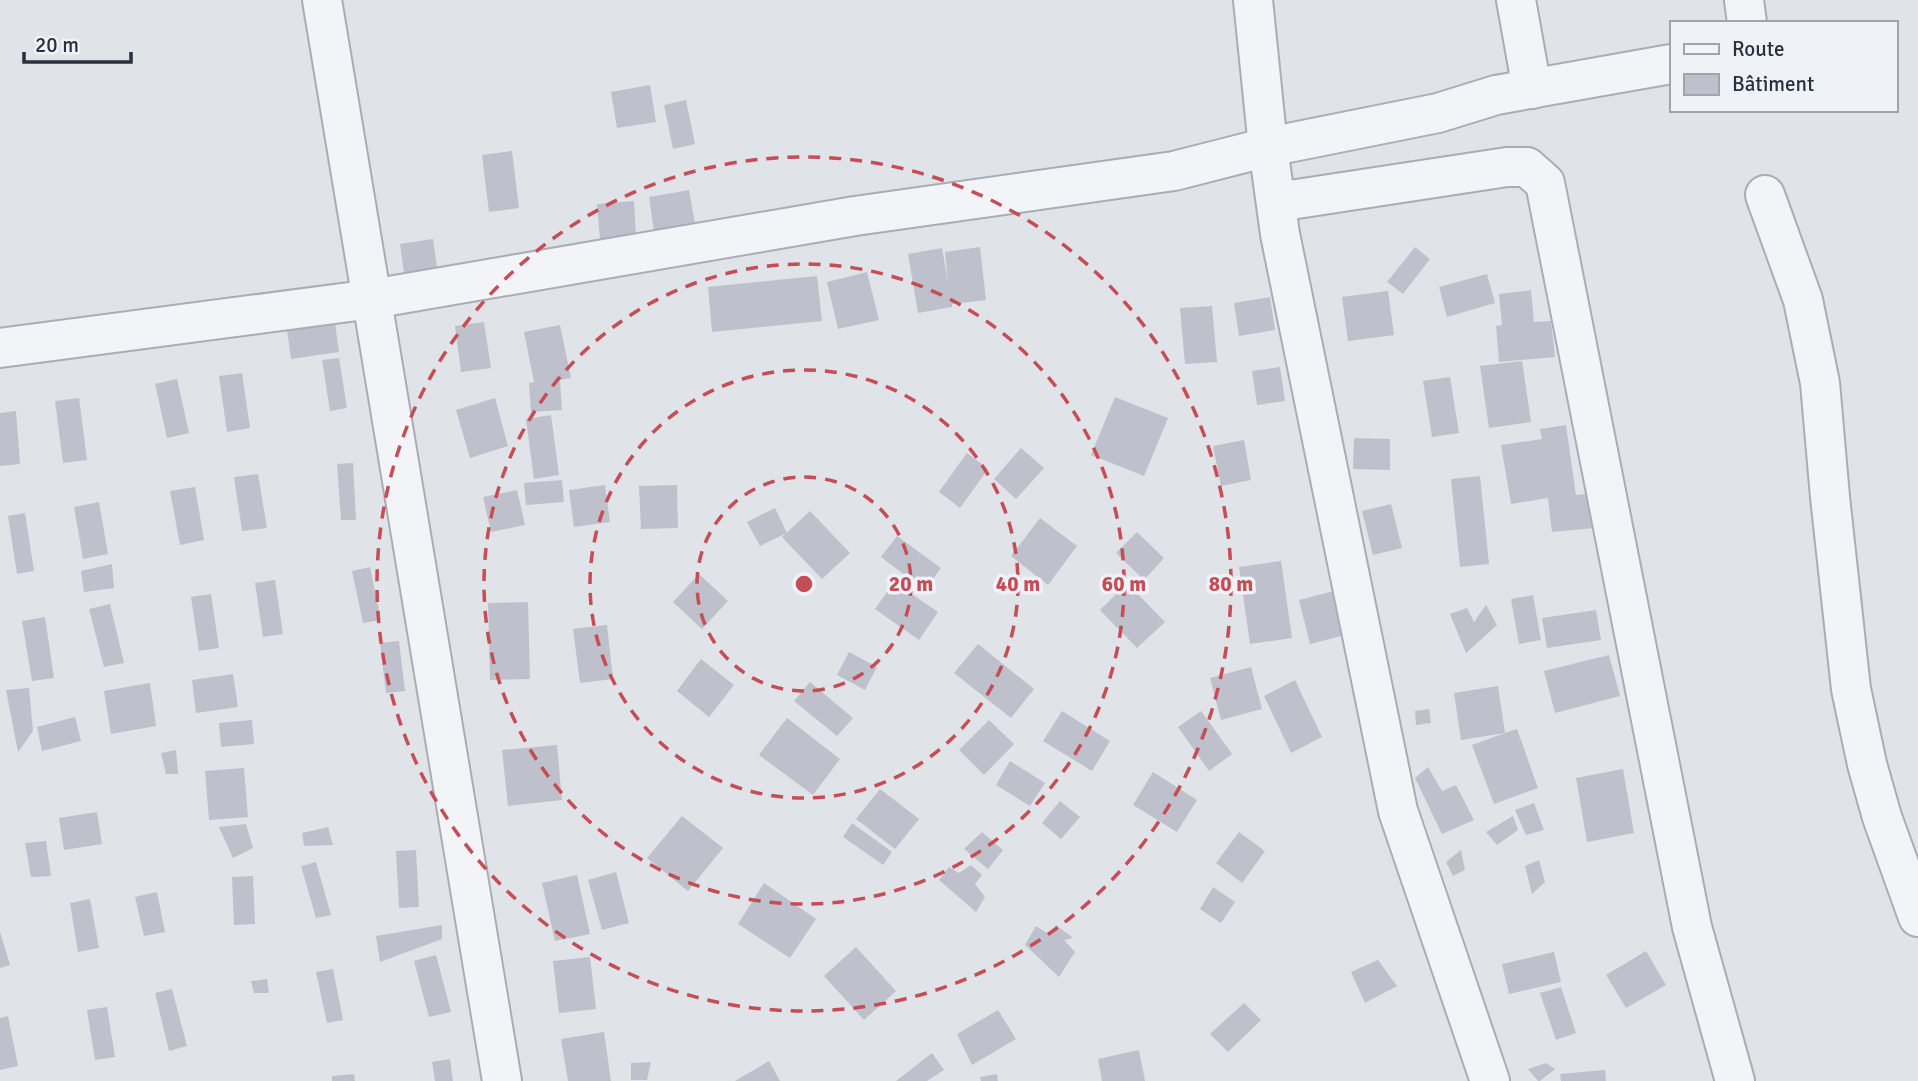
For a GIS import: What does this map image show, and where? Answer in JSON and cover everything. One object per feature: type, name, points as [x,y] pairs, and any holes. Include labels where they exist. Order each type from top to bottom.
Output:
[{"type":"street","points":[[322,0],[502,1081]]},
{"type":"street","points":[[1253,0],[1280,234],[1398,811],[1490,1081]]},
{"type":"street","points":[[1516,0],[1532,89]]},
{"type":"street","points":[[1744,0],[1748,21]]},
{"type":"street","points":[[0,348],[372,299],[855,216],[1174,171],[1268,147],[1438,113],[1496,95],[1670,64]]},
{"type":"street","points":[[1277,202],[1507,167],[1527,167],[1545,183],[1692,927],[1735,1081]]},
{"type":"street","points":[[1765,195],[1803,300],[1820,383],[1851,689],[1867,764],[1882,817],[1918,917]]},
{"type":"building","points":[[650,85],[656,122],[617,128],[611,92]]},
{"type":"building","points":[[686,100],[695,144],[673,149],[664,105]]},
{"type":"building","points":[[512,151],[519,208],[489,212],[482,155]]},
{"type":"building","points":[[689,190],[695,224],[654,231],[649,197]]},
{"type":"building","points":[[634,201],[636,237],[600,239],[597,204]]},
{"type":"building","points":[[433,239],[438,274],[405,280],[400,244]]},
{"type":"building","points":[[980,247],[986,300],[952,304],[952,307],[918,313],[908,254],[942,248],[948,282],[945,252]]},
{"type":"building","points":[[1415,247],[1430,259],[1403,294],[1387,282]]},
{"type":"building","points":[[867,272],[879,320],[838,329],[827,282]]},
{"type":"building","points":[[1487,274],[1495,303],[1447,317],[1439,287]]},
{"type":"building","points":[[817,276],[822,321],[712,332],[708,287]]},
{"type":"building","points":[[1531,290],[1534,322],[1551,321],[1555,357],[1499,362],[1496,326],[1502,325],[1499,294]]},
{"type":"building","points":[[1388,291],[1394,335],[1348,341],[1342,297]]},
{"type":"building","points":[[1270,297],[1275,330],[1239,336],[1234,303]]},
{"type":"building","points":[[1212,306],[1217,362],[1185,364],[1180,308]]},
{"type":"building","points":[[484,322],[491,368],[461,372],[455,326]]},
{"type":"building","points":[[335,323],[339,352],[291,359],[287,330]]},
{"type":"building","points":[[560,325],[571,378],[560,380],[562,410],[531,412],[529,383],[534,382],[524,332]]},
{"type":"building","points":[[339,358],[347,408],[330,411],[322,360]]},
{"type":"building","points":[[1522,361],[1531,422],[1489,428],[1480,366]]},
{"type":"building","points":[[1280,367],[1285,401],[1257,405],[1252,371]]},
{"type":"building","points":[[242,373],[250,428],[227,432],[219,376]]},
{"type":"building","points":[[1450,377],[1459,433],[1432,437],[1423,381]]},
{"type":"building","points":[[177,379],[189,433],[167,438],[155,384]]},
{"type":"building","points":[[1115,397],[1168,418],[1144,476],[1091,455]]},
{"type":"building","points":[[79,398],[87,460],[63,463],[55,401]]},
{"type":"building","points":[[495,398],[508,446],[470,458],[456,410]]},
{"type":"building","points":[[16,411],[20,464],[0,466],[0,413]]},
{"type":"building","points":[[551,415],[559,475],[534,479],[526,419]]},
{"type":"building","points":[[1566,425],[1576,495],[1589,494],[1593,528],[1552,532],[1548,498],[1511,504],[1501,445],[1542,439],[1540,429]]},
{"type":"building","points":[[1354,438],[1390,439],[1390,470],[1353,469]]},
{"type":"building","points":[[1244,440],[1251,480],[1221,486],[1213,446]]},
{"type":"building","points":[[1021,448],[1044,468],[1016,499],[994,479]]},
{"type":"building","points":[[967,453],[988,469],[960,508],[939,492]]},
{"type":"building","points":[[353,463],[356,520],[341,520],[337,464]]},
{"type":"building","points":[[258,474],[267,528],[242,531],[234,477]]},
{"type":"building","points":[[1480,476],[1489,564],[1460,567],[1451,479]]},
{"type":"building","points":[[562,480],[564,502],[526,505],[524,483]]},
{"type":"building","points":[[605,485],[610,522],[574,527],[569,490]]},
{"type":"building","points":[[677,485],[678,528],[641,529],[639,486]]},
{"type":"building","points":[[195,487],[204,540],[180,545],[170,491]]},
{"type":"building","points":[[517,490],[525,525],[491,532],[483,497]]},
{"type":"building","points":[[99,502],[108,554],[83,559],[74,507]]},
{"type":"building","points":[[1391,504],[1402,548],[1373,555],[1362,511]]},
{"type":"building","points":[[775,508],[787,533],[760,546],[747,522]]},
{"type":"building","points":[[810,511],[850,553],[822,579],[782,537]]},
{"type":"building","points":[[25,513],[34,571],[17,574],[8,516]]},
{"type":"building","points":[[1040,518],[1077,546],[1048,585],[1011,556]]},
{"type":"building","points":[[1137,532],[1164,558],[1144,580],[1116,553]]},
{"type":"building","points":[[897,536],[941,568],[925,590],[881,557]]},
{"type":"building","points":[[1281,561],[1292,638],[1250,644],[1239,567]]},
{"type":"building","points":[[112,564],[114,588],[84,592],[81,571]]},
{"type":"building","points":[[370,567],[381,620],[363,623],[352,571]]},
{"type":"building","points":[[699,574],[728,601],[702,629],[673,602]]},
{"type":"building","points":[[275,580],[283,634],[263,637],[255,583]]},
{"type":"building","points":[[894,582],[938,612],[919,640],[875,609]]},
{"type":"building","points":[[1127,583],[1165,622],[1137,648],[1100,610]]},
{"type":"building","points":[[1338,590],[1349,634],[1310,644],[1299,600]]},
{"type":"building","points":[[211,594],[219,648],[199,651],[191,597]]},
{"type":"building","points":[[1533,595],[1541,640],[1519,644],[1511,599]]},
{"type":"building","points":[[528,602],[530,679],[490,680],[488,603]]},
{"type":"building","points":[[110,604],[124,663],[104,667],[89,609]]},
{"type":"building","points":[[1486,605],[1497,625],[1466,653],[1450,614],[1467,608],[1474,622]]},
{"type":"building","points":[[1596,610],[1601,640],[1547,648],[1542,618]]},
{"type":"building","points":[[45,617],[54,678],[32,681],[22,621]]},
{"type":"building","points":[[607,625],[613,679],[580,683],[573,629]]},
{"type":"building","points":[[399,641],[405,691],[386,693],[380,643]]},
{"type":"building","points":[[978,644],[1034,689],[1011,718],[954,673]]},
{"type":"building","points":[[849,652],[877,667],[865,690],[837,675]]},
{"type":"building","points":[[1609,655],[1620,696],[1555,713],[1544,671]]},
{"type":"building","points":[[701,659],[734,685],[709,717],[677,691]]},
{"type":"building","points":[[1251,667],[1262,709],[1221,720],[1210,678]]},
{"type":"building","points":[[233,674],[238,707],[196,713],[192,680]]},
{"type":"building","points":[[1295,680],[1322,737],[1291,753],[1264,696]]},
{"type":"building","points":[[810,682],[853,718],[837,736],[794,701]]},
{"type":"building","points":[[150,683],[156,726],[111,734],[104,691]]},
{"type":"building","points":[[1498,686],[1505,733],[1461,740],[1454,693]]},
{"type":"building","points":[[29,688],[33,731],[18,752],[6,690]]},
{"type":"building","points":[[1429,709],[1431,723],[1416,725],[1415,711]]},
{"type":"building","points":[[1062,711],[1110,741],[1092,771],[1043,741]]},
{"type":"building","points":[[1201,711],[1232,754],[1209,771],[1178,727]]},
{"type":"building","points":[[75,717],[81,741],[42,751],[37,727]]},
{"type":"building","points":[[787,718],[840,759],[813,795],[759,755]]},
{"type":"building","points":[[252,720],[254,744],[221,747],[219,723]]},
{"type":"building","points":[[989,720],[1014,744],[984,775],[959,750]]},
{"type":"building","points":[[1517,729],[1538,788],[1494,804],[1472,745]]},
{"type":"building","points":[[557,745],[562,800],[508,806],[502,750]]},
{"type":"building","points":[[176,750],[178,774],[166,774],[161,753]]},
{"type":"building","points":[[1010,761],[1045,783],[1030,806],[996,785]]},
{"type":"building","points":[[1428,767],[1442,791],[1456,785],[1474,820],[1442,834],[1415,778]]},
{"type":"building","points":[[244,768],[248,817],[209,820],[205,771]]},
{"type":"building","points":[[1623,769],[1634,833],[1587,842],[1576,778]]},
{"type":"building","points":[[1153,772],[1197,800],[1177,832],[1133,805]]},
{"type":"building","points":[[880,789],[919,819],[895,849],[856,819]]},
{"type":"building","points":[[1060,801],[1080,817],[1061,839],[1042,823]]},
{"type":"building","points":[[1534,803],[1544,830],[1526,835],[1515,810]]},
{"type":"building","points":[[97,812],[102,844],[64,850],[59,818]]},
{"type":"building","points":[[682,816],[723,848],[688,891],[647,858]]},
{"type":"building","points":[[1513,816],[1518,830],[1497,845],[1486,832]]},
{"type":"building","points":[[852,823],[892,852],[883,865],[843,837]]},
{"type":"building","points":[[246,824],[253,848],[233,858],[219,827]]},
{"type":"building","points":[[328,827],[333,845],[304,846],[302,833]]},
{"type":"building","points":[[982,832],[1003,850],[988,869],[964,849]]},
{"type":"building","points":[[1239,832],[1265,851],[1242,883],[1216,863]]},
{"type":"building","points":[[46,841],[51,876],[31,877],[25,843]]},
{"type":"building","points":[[416,850],[419,907],[399,908],[396,851]]},
{"type":"building","points":[[1461,850],[1465,870],[1453,876],[1446,862]]},
{"type":"building","points":[[1539,860],[1545,882],[1532,894],[1525,866]]},
{"type":"building","points":[[316,862],[331,915],[316,918],[301,866]]},
{"type":"building","points":[[971,865],[982,875],[975,884],[985,897],[976,912],[939,880],[949,867],[959,873]]},
{"type":"building","points":[[616,872],[629,923],[602,930],[588,880]]},
{"type":"building","points":[[577,875],[590,934],[555,941],[542,883]]},
{"type":"building","points":[[253,876],[255,924],[234,925],[232,877]]},
{"type":"building","points":[[764,883],[816,919],[790,958],[738,924]]},
{"type":"building","points":[[1213,887],[1235,902],[1221,923],[1200,909]]},
{"type":"building","points":[[157,892],[165,932],[144,936],[135,897]]},
{"type":"building","points":[[90,899],[99,948],[78,952],[70,903]]},
{"type":"building","points":[[442,925],[442,939],[380,962],[376,936]]},
{"type":"building","points":[[1056,925],[1073,938],[1064,940],[1075,952],[1059,977],[1025,945],[1036,926],[1050,935]]},
{"type":"building","points":[[0,932],[10,965],[0,968]]},
{"type":"building","points":[[856,947],[896,991],[864,1020],[824,976]]},
{"type":"building","points":[[1646,951],[1666,985],[1626,1008],[1606,975]]},
{"type":"building","points":[[1554,952],[1561,982],[1509,994],[1502,964]]},
{"type":"building","points":[[436,955],[451,1012],[429,1017],[414,961]]},
{"type":"building","points":[[590,957],[596,1009],[559,1013],[553,961]]},
{"type":"building","points":[[1378,960],[1397,986],[1365,1003],[1351,972]]},
{"type":"building","points":[[333,969],[343,1020],[327,1023],[316,972]]},
{"type":"building","points":[[267,979],[269,993],[254,993],[251,981]]},
{"type":"building","points":[[1561,987],[1576,1033],[1556,1040],[1540,993]]},
{"type":"building","points":[[172,989],[187,1046],[169,1051],[155,993]]},
{"type":"building","points":[[1244,1003],[1261,1020],[1228,1052],[1210,1034]]},
{"type":"building","points":[[107,1007],[115,1057],[95,1060],[87,1010]]},
{"type":"building","points":[[998,1010],[1016,1039],[972,1065],[957,1034]]},
{"type":"building","points":[[8,1016],[18,1066],[0,1070],[0,1018]]},
{"type":"building","points":[[604,1032],[611,1081],[568,1081],[561,1039]]},
{"type":"building","points":[[1139,1050],[1145,1081],[1102,1081],[1098,1059]]},
{"type":"building","points":[[932,1053],[944,1070],[927,1081],[896,1081]]},
{"type":"building","points":[[450,1059],[453,1081],[435,1081],[432,1062]]},
{"type":"building","points":[[769,1061],[780,1081],[735,1081]]},
{"type":"building","points":[[651,1062],[647,1080],[631,1080],[631,1063]]},
{"type":"building","points":[[1546,1063],[1555,1069],[1538,1081],[1528,1069]]},
{"type":"building","points":[[1605,1070],[1606,1081],[1561,1081],[1560,1074]]},
{"type":"building","points":[[354,1074],[355,1081],[332,1081],[332,1076]]},
{"type":"building","points":[[997,1074],[998,1081],[981,1081],[980,1077]]}]
